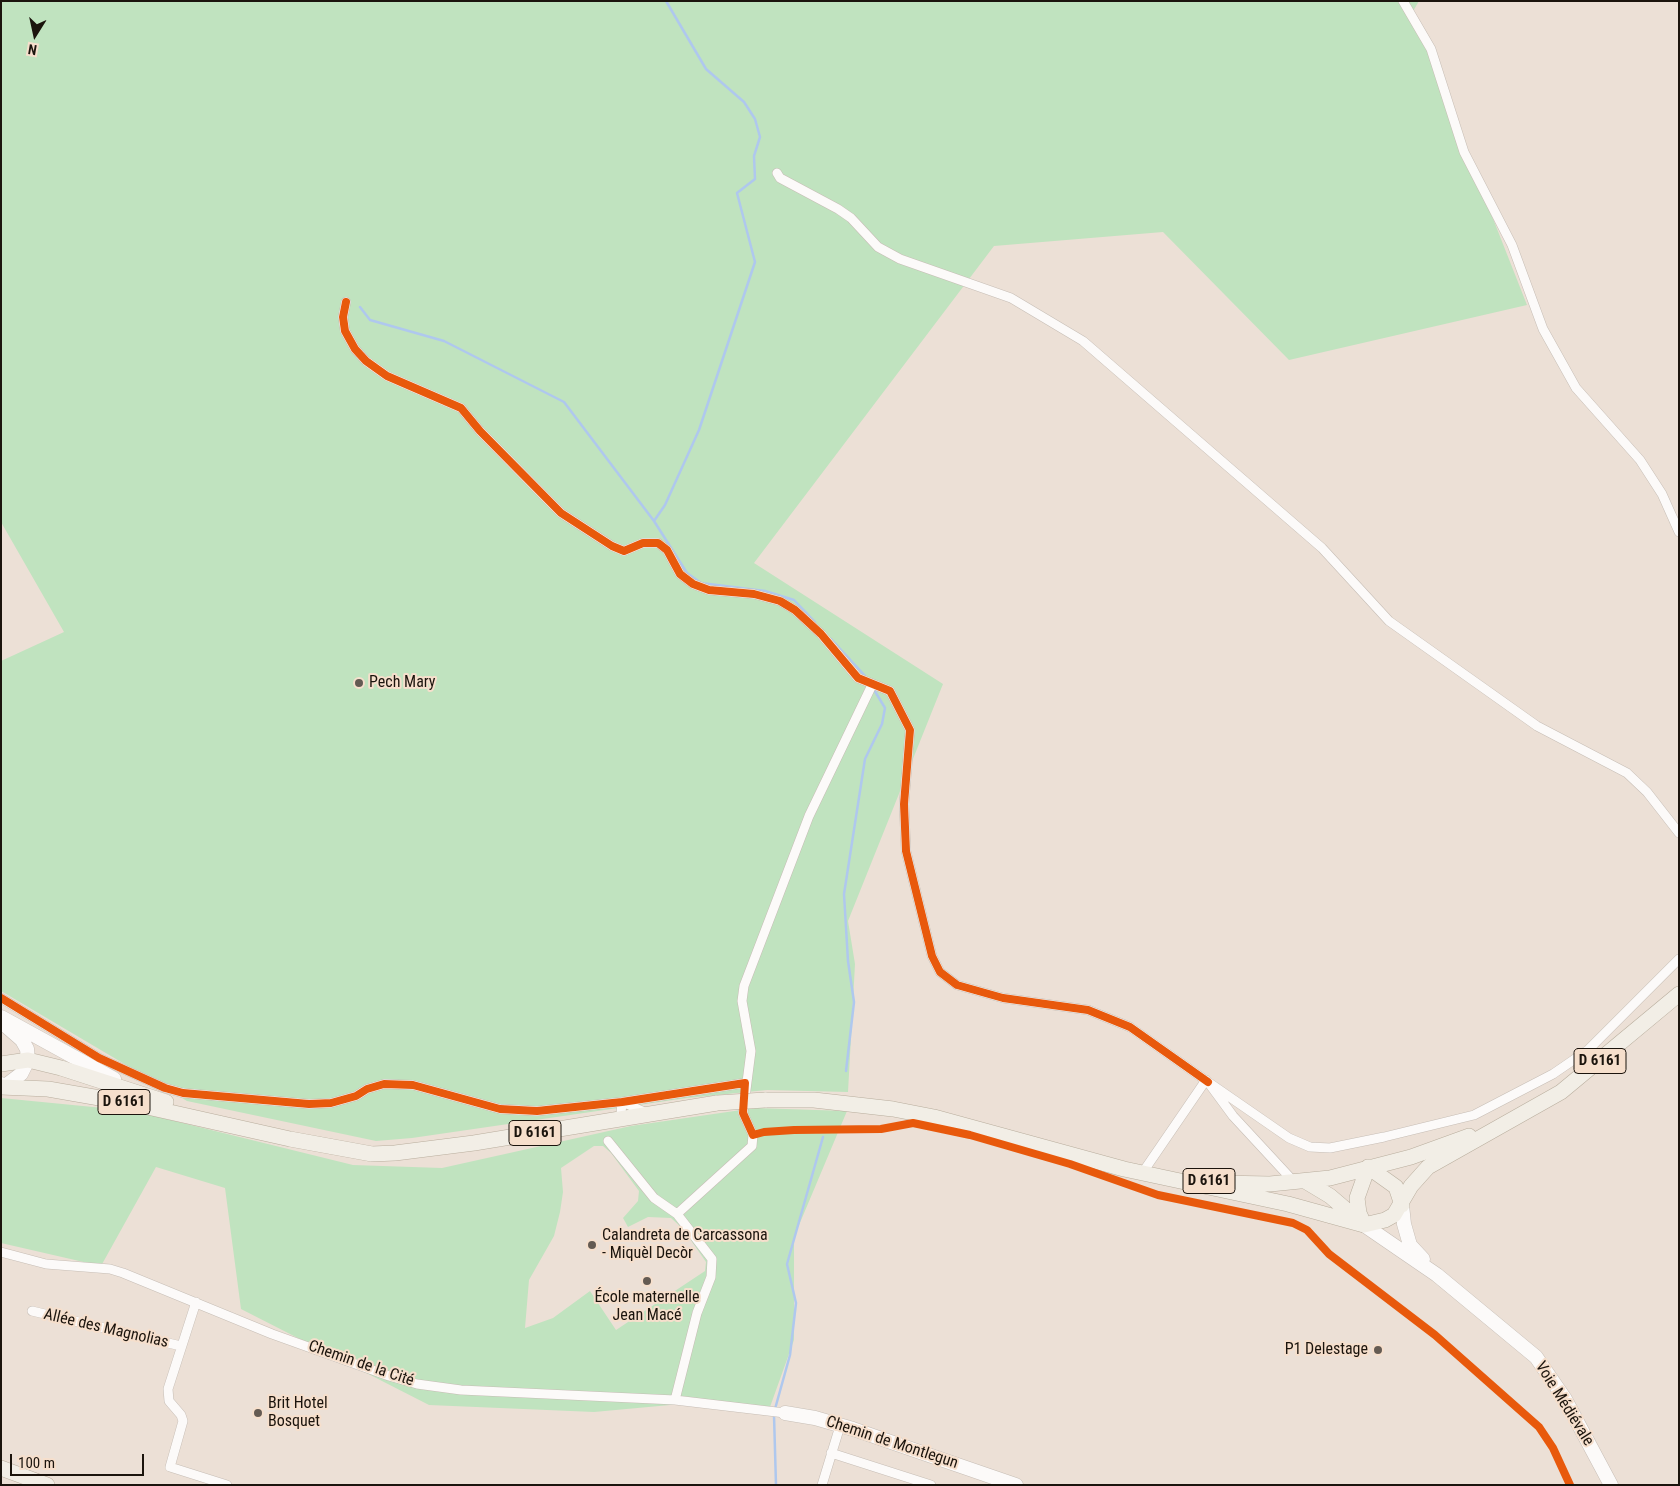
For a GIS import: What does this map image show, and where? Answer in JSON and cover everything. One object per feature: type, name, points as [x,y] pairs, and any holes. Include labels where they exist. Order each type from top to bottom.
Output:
[{"type":"main road","name":"D 6161","points":[[3,1086],[48,1089],[95,1097],[353,1151],[380,1154],[474,1144],[717,1103],[765,1100],[814,1100],[926,1116],[1124,1169],[1223,1184],[1300,1182],[1330,1178],[1411,1157],[1515,1118],[1561,1092],[1679,994]]},
{"type":"main road","name":"D 6161","points":[[1,1064],[28,1060],[68,1070],[241,1127]]},
{"type":"main road","points":[[1124,1169],[1288,1204],[1364,1225],[1385,1220],[1394,1215],[1402,1205],[1411,1186],[1428,1167],[1515,1118]]},
{"type":"main road","points":[[1364,1225],[1359,1213],[1357,1198],[1368,1167],[1396,1187],[1402,1205]]},
{"type":"main road","points":[[1300,1182],[1330,1196],[1364,1225]]},
{"type":"main road","points":[[1,1468],[47,1485]]},
{"type":"street","points":[[1403,1],[1431,49],[1464,152],[1512,245],[1543,329],[1576,388],[1640,460],[1662,494],[1679,532]]},
{"type":"street","points":[[777,173],[780,178],[851,218],[878,247],[900,259],[1011,298],[1083,341],[1322,548],[1388,621],[1537,726],[1627,773],[1647,792],[1679,833]]},
{"type":"street","points":[[346,302],[343,318],[345,331],[355,349],[366,361],[387,376],[461,408],[480,431],[560,513],[612,546],[624,551],[643,543],[658,543],[666,550],[680,574],[693,584],[709,590],[754,594],[780,601],[795,610],[821,634],[858,678],[890,691],[910,730],[904,804],[906,851],[932,956],[940,972],[957,985],[1003,998],[1088,1010],[1130,1027],[1289,1138],[1310,1147],[1330,1148],[1384,1138],[1474,1115],[1553,1074],[1588,1050],[1679,960]]},
{"type":"street","points":[[677,1214],[752,1146],[753,1135],[743,1113],[745,1083],[751,1051],[742,1001],[744,986],[809,816],[872,685]]},
{"type":"street","points":[[1,998],[99,1058],[165,1088],[183,1093],[310,1104],[344,1099],[384,1084],[413,1086],[500,1109],[537,1111],[622,1102],[745,1083]]},
{"type":"street","points":[[1,1017],[99,1072],[170,1103]]},
{"type":"street","points":[[1,1023],[22,1040],[27,1049],[28,1060],[21,1074],[3,1086]]},
{"type":"street","points":[[1143,1172],[1207,1081]]},
{"type":"street","points":[[1207,1081],[1233,1116],[1300,1182]]},
{"type":"street","points":[[622,1102],[649,1114]]},
{"type":"street","points":[[615,1120],[622,1114],[622,1102]]},
{"type":"street","points":[[608,1142],[654,1198],[677,1214],[712,1259],[711,1277],[697,1312],[675,1400]]},
{"type":"street","points":[[1402,1205],[1404,1224],[1410,1245],[1437,1275]]},
{"type":"street","points":[[1364,1225],[1437,1275]]},
{"type":"street","name":"Chemin de la Cité","points":[[1,1252],[46,1264],[110,1269],[272,1334],[389,1376],[418,1384],[462,1390],[675,1400],[766,1410]]},
{"type":"street","name":"Voie Médiévale","points":[[1437,1275],[1536,1357],[1565,1399],[1611,1485]]},
{"type":"street","points":[[196,1302],[180,1346],[167,1397],[183,1421],[170,1467],[227,1485]]},
{"type":"street","name":"Allée des Magnolias","points":[[32,1311],[180,1346]]},
{"type":"street","name":"Chemin de Montlegun","points":[[766,1410],[815,1418],[1016,1485]]},
{"type":"street","points":[[822,1485],[840,1426]]},
{"type":"street","points":[[831,1453],[931,1485]]},
{"type":"street","points":[[1,1474],[40,1485]]},
{"type":"green space","points":[[1,1],[1419,1],[1412,13],[1527,305],[1289,360],[1163,232],[994,246],[754,563],[943,684],[848,921],[855,964],[848,1092],[767,1090],[687,1098],[412,1138],[376,1141],[187,1101],[1,991],[1,661],[64,632],[1,522]]},
{"type":"green space","points":[[1,1098],[134,1111],[353,1165],[442,1168],[631,1126],[755,1108],[847,1111],[794,1237],[794,1340],[770,1407],[681,1404],[594,1412],[429,1405],[241,1309],[225,1188],[156,1167],[101,1266],[1,1243]],"holes":[[[594,1146],[603,1146],[611,1153],[639,1191],[638,1201],[623,1218],[628,1227],[648,1217],[671,1218],[683,1229],[706,1262],[705,1271],[616,1330],[590,1291],[553,1318],[525,1328],[529,1280],[554,1236],[560,1212],[563,1192],[561,1168]]]},
{"type":"waterway","points":[[654,521],[665,505],[699,430],[755,262],[737,193],[755,179],[754,156],[760,137],[755,119],[744,102],[706,69],[666,1]]},
{"type":"waterway","points":[[360,307],[370,320],[444,341],[564,402],[654,521],[687,573],[701,583],[765,591],[794,600],[815,622]]},
{"type":"waterway","points":[[831,639],[866,677]]},
{"type":"waterway","points":[[846,1071],[854,1002],[848,961],[844,894],[865,759],[882,724],[885,708],[873,688]]},
{"type":"waterway","points":[[775,1409],[790,1355],[796,1303],[787,1264],[823,1137]]},
{"type":"waterway","points":[[774,1415],[776,1485]]},
{"type":"cycle path","points":[[346,302],[343,317],[345,331],[355,349],[366,361],[387,376],[461,408],[480,431],[561,513],[612,546],[624,551],[643,543],[658,543],[667,550],[680,574],[693,584],[709,590],[754,594],[780,601],[795,610],[821,634],[858,678],[890,691],[910,730],[904,804],[906,851],[932,956],[940,972],[957,985],[1003,998],[1088,1010],[1130,1027],[1208,1082]]},
{"type":"cycle path","points":[[1,998],[99,1058],[165,1088],[183,1093],[309,1104],[331,1103],[356,1096],[367,1089],[384,1084],[413,1085],[500,1109],[537,1111],[622,1102],[745,1083],[743,1113],[753,1135],[764,1132],[794,1130],[881,1129],[913,1123],[970,1135],[1070,1164],[1158,1195],[1293,1223],[1307,1230],[1329,1254],[1435,1335],[1539,1427],[1553,1448],[1570,1485]]},
{"type":"place","name":"Pech Mary","points":[[359,683]]},
{"type":"place","name":"Calandreta de Carcassona - Miquèl Decòr","points":[[592,1245]]},
{"type":"place","name":"École maternelle Jean Macé","points":[[647,1281]]},
{"type":"place","name":"P1 Delestage","points":[[1378,1350]]},
{"type":"place","name":"Brit Hotel Bosquet","points":[[258,1413]]}]
